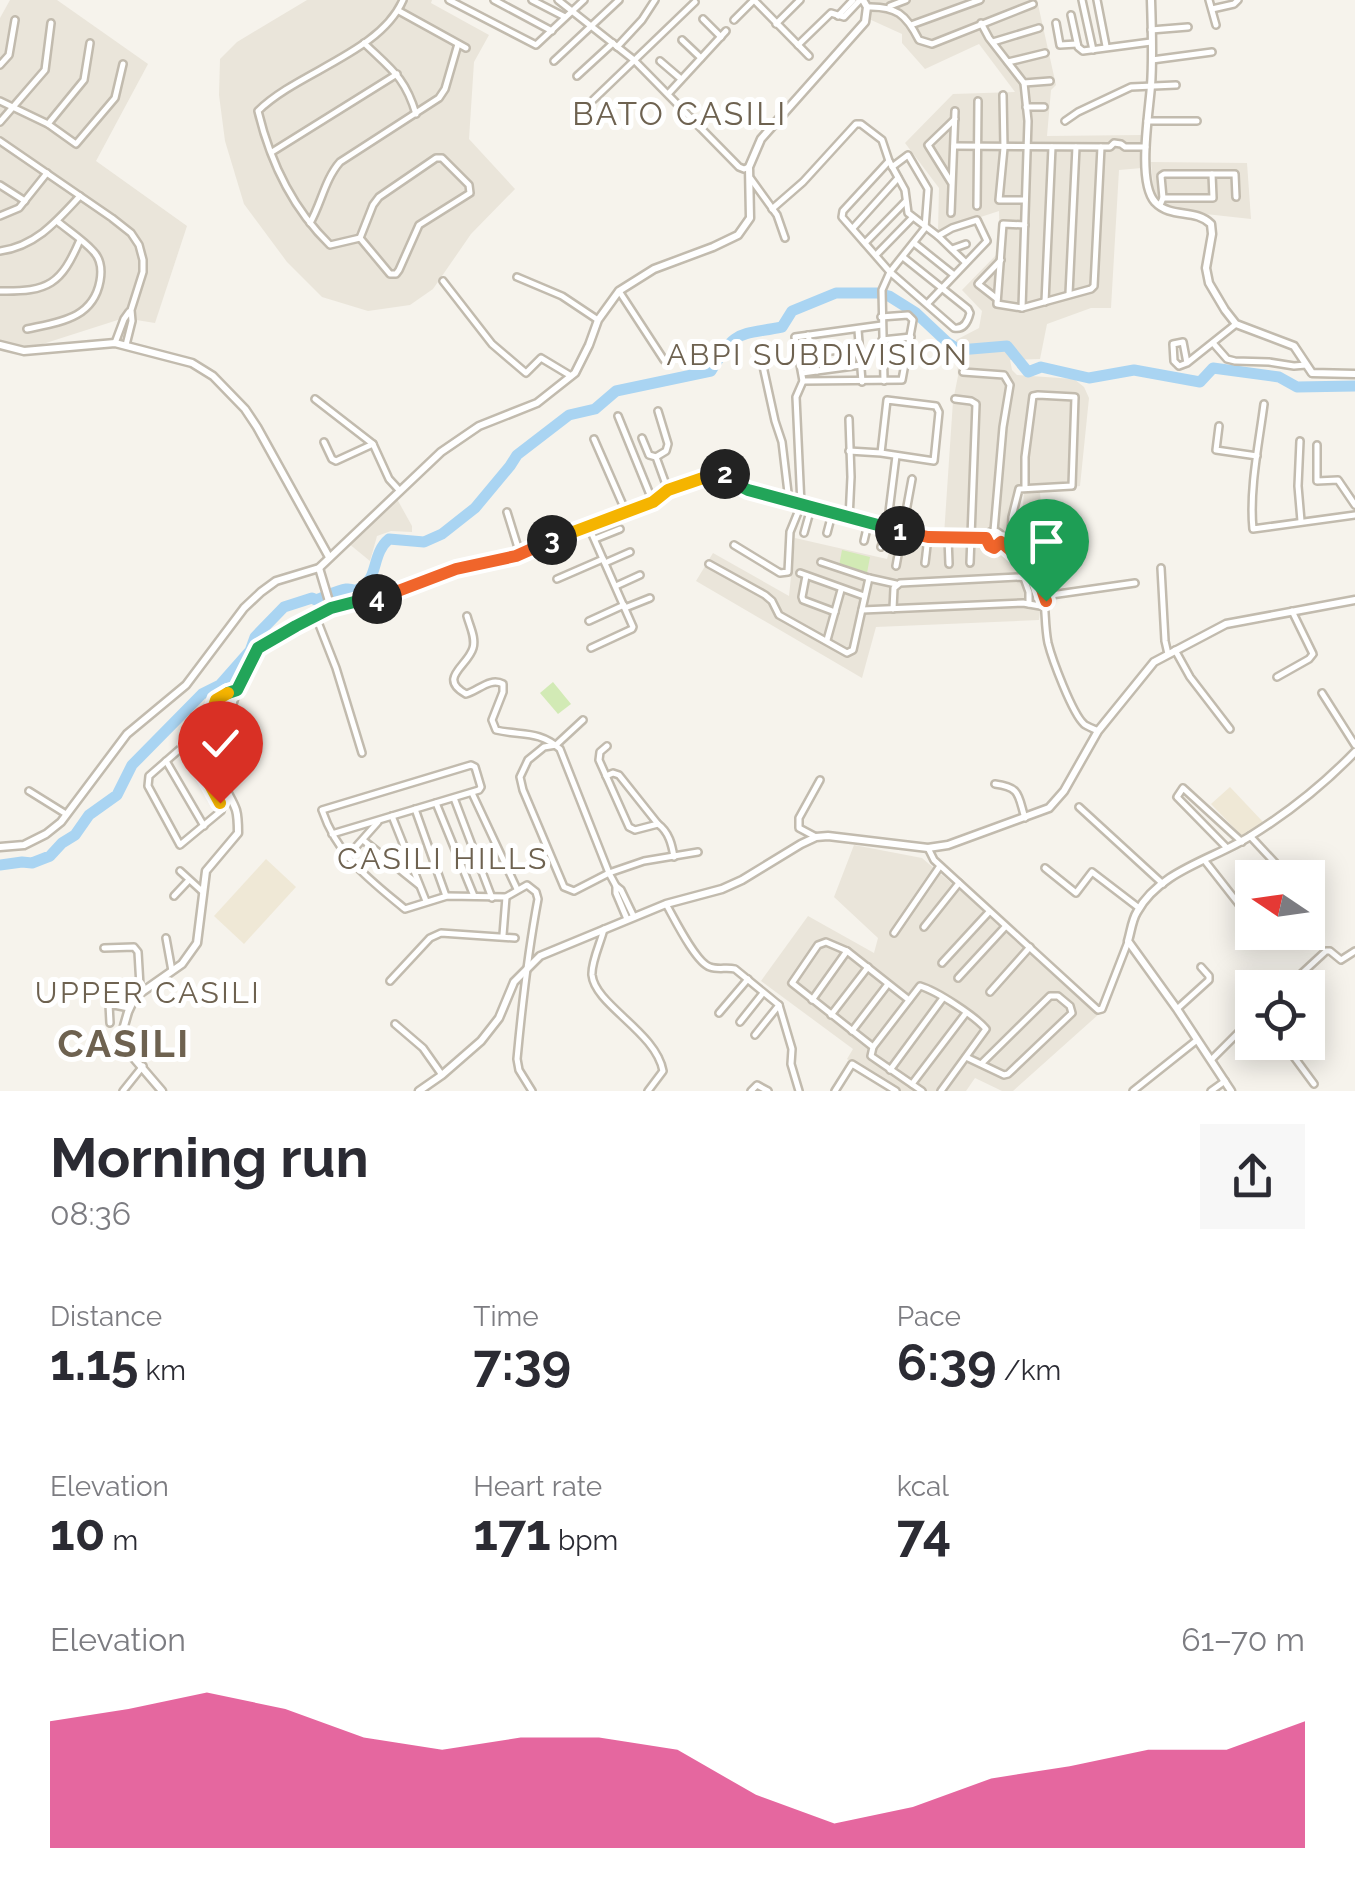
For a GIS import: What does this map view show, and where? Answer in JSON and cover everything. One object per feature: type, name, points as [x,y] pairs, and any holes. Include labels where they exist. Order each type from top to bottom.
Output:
[{"type":"street","points":[[360,238],[330,245],[296,207],[271,152],[258,111],[364,43],[399,11],[404,0]]},
{"type":"street","points":[[449,0],[536,45],[583,0]]},
{"type":"street","points":[[494,0],[552,31]]},
{"type":"street","points":[[532,0],[567,18]]},
{"type":"street","points":[[558,0],[634,60],[739,167],[749,167]]},
{"type":"street","points":[[554,61],[619,0]]},
{"type":"street","points":[[577,76],[642,20],[655,0]]},
{"type":"street","points":[[734,20],[754,0],[809,56]]},
{"type":"street","points":[[776,24],[800,0]]},
{"type":"street","points":[[888,6],[906,0]]},
{"type":"street","points":[[910,24],[980,0]]},
{"type":"street","points":[[1082,0],[1093,50]]},
{"type":"street","points":[[1098,0],[1106,47]]},
{"type":"street","points":[[1151,0],[1152,60],[1145,158],[1150,196],[1161,202],[1167,212],[1200,215],[1211,224],[1206,268],[1209,283],[1236,324],[1294,346],[1312,372],[1355,374]]},
{"type":"street","points":[[1209,0],[1216,25]]},
{"type":"street","points":[[1212,9],[1238,0]]},
{"type":"street","points":[[593,100],[695,2]]},
{"type":"street","points":[[798,45],[831,14],[844,17],[861,2],[888,6],[907,19],[920,40],[932,44],[1032,4]]},
{"type":"street","points":[[0,848],[24,845],[46,834],[127,734],[186,685],[254,598],[276,581],[319,568],[441,452],[479,426],[537,402],[570,376],[583,359],[598,320],[620,292],[654,270],[738,234],[750,218],[749,167],[762,139],[866,22],[861,2]]},
{"type":"street","points":[[399,11],[466,48]]},
{"type":"street","points":[[1071,15],[1080,50],[1151,42]]},
{"type":"street","points":[[668,94],[724,34],[703,19]]},
{"type":"street","points":[[0,66],[9,55],[15,20]]},
{"type":"street","points":[[0,122],[45,70],[52,22]]},
{"type":"street","points":[[981,23],[1024,83],[1027,148],[1022,308]]},
{"type":"street","points":[[1056,23],[1060,45],[1077,44]]},
{"type":"street","points":[[1151,30],[1188,27]]},
{"type":"street","points":[[993,42],[1039,28]]},
{"type":"street","points":[[682,40],[702,58]]},
{"type":"street","points":[[48,124],[84,80],[90,43]]},
{"type":"street","points":[[364,43],[397,74],[409,92],[416,114]]},
{"type":"street","points":[[310,222],[336,167],[439,98],[458,44]]},
{"type":"street","points":[[1152,60],[1212,52]]},
{"type":"street","points":[[1008,62],[1045,53]]},
{"type":"street","points":[[660,61],[682,79]]},
{"type":"street","points":[[0,100],[48,124],[76,144],[115,98],[123,64]]},
{"type":"street","points":[[271,152],[397,74]]},
{"type":"street","points":[[1024,83],[1050,81]]},
{"type":"street","points":[[1065,121],[1131,88],[1176,85]]},
{"type":"street","points":[[1003,96],[999,200],[1025,200]]},
{"type":"street","points":[[977,206],[978,101]]},
{"type":"street","points":[[1026,107],[1044,107]]},
{"type":"street","points":[[952,185],[928,145],[955,115],[952,213]]},
{"type":"street","points":[[1147,122],[1197,121]]},
{"type":"street","points":[[772,209],[803,182],[856,124],[861,124],[882,140],[905,190],[908,213],[965,262]]},
{"type":"street","points":[[0,140],[131,233],[139,245],[142,272],[126,345]]},
{"type":"street","points":[[954,146],[1110,147],[1114,143],[1146,147]]},
{"type":"street","points":[[1069,294],[1076,146]]},
{"type":"street","points":[[1044,302],[1052,147]]},
{"type":"street","points":[[1025,226],[1003,224],[996,298],[999,305],[1022,308],[1094,286],[1101,147]]},
{"type":"street","points":[[884,381],[882,290],[890,272],[925,228],[928,188],[908,155],[891,164],[843,211],[842,217],[890,272],[954,328],[968,321],[968,309],[902,257]]},
{"type":"street","points":[[436,158],[442,158],[469,186],[470,193],[419,225],[399,270],[393,274],[387,272],[360,238],[379,197],[436,158]]},
{"type":"street","points":[[0,216],[20,208],[48,174]]},
{"type":"street","points":[[1161,202],[1164,174],[1234,174],[1236,197]]},
{"type":"street","points":[[1161,202],[1214,198],[1212,174]]},
{"type":"street","points":[[852,228],[898,178]]},
{"type":"street","points":[[750,179],[772,209],[786,238]]},
{"type":"street","points":[[0,185],[24,201]]},
{"type":"street","points":[[0,250],[36,239],[80,196]]},
{"type":"street","points":[[865,243],[905,202]]},
{"type":"street","points":[[876,256],[913,218]]},
{"type":"street","points":[[928,303],[987,241],[976,220],[938,236]]},
{"type":"street","points":[[28,328],[73,318],[94,298],[99,283],[101,268],[96,253],[57,221]]},
{"type":"street","points":[[0,292],[38,288],[52,282],[65,272],[80,240]]},
{"type":"street","points":[[914,244],[954,274]]},
{"type":"street","points":[[952,250],[966,244]]},
{"type":"street","points":[[996,298],[978,284],[1001,260]]},
{"type":"street","points":[[517,278],[562,296],[598,320]]},
{"type":"street","points":[[442,281],[492,344],[526,372],[541,358],[570,376]]},
{"type":"street","points":[[620,292],[664,360]]},
{"type":"street","points":[[114,343],[132,310]]},
{"type":"street","points":[[802,377],[862,382],[902,380],[914,320],[910,316],[882,316]]},
{"type":"street","points":[[1187,364],[1183,342],[1173,344],[1174,361],[1179,366],[1187,364],[1236,324]]},
{"type":"street","points":[[734,545],[780,573],[788,572],[790,532],[801,505],[796,398],[802,377],[794,337],[882,326]]},
{"type":"street","points":[[858,328],[862,382]]},
{"type":"street","points":[[808,334],[817,371]]},
{"type":"street","points":[[882,340],[910,337]]},
{"type":"street","points":[[0,345],[24,351],[114,343],[192,363],[213,376],[258,426],[330,558]]},
{"type":"street","points":[[1213,343],[1227,359],[1235,361],[1306,365]]},
{"type":"street","points":[[798,356],[859,347]]},
{"type":"street","points":[[761,357],[782,442],[788,501]]},
{"type":"street","points":[[802,377],[861,365]]},
{"type":"street","points":[[963,372],[1004,375],[1010,385],[994,531]]},
{"type":"street","points":[[1010,548],[1017,492],[1025,488],[1072,486],[1075,397],[1033,396],[1025,488]]},
{"type":"street","points":[[315,398],[373,444],[389,479],[400,491]]},
{"type":"street","points":[[849,451],[934,461],[939,412],[936,406],[887,400],[881,453]]},
{"type":"street","points":[[955,400],[976,404],[970,563]]},
{"type":"street","points":[[1264,404],[1253,529],[1355,515]]},
{"type":"street","points":[[642,438],[649,454],[656,456],[666,451],[668,444],[658,411]]},
{"type":"street","points":[[618,416],[653,502]]},
{"type":"street","points":[[849,419],[849,518]]},
{"type":"street","points":[[1218,426],[1216,450],[1257,456]]},
{"type":"street","points":[[594,439],[626,512]]},
{"type":"street","points":[[1300,441],[1301,521]]},
{"type":"street","points":[[324,442],[336,461],[373,444]]},
{"type":"street","points":[[1318,445],[1317,481],[1338,480],[1355,504]]},
{"type":"street","points":[[656,456],[668,490]]},
{"type":"street","points":[[881,547],[896,456]]},
{"type":"street","points":[[162,1091],[132,1056],[125,1042],[124,1026],[135,997],[182,964],[197,944],[206,871],[238,833],[237,812],[221,775],[221,757],[237,690],[258,648],[331,605],[380,598],[456,569],[520,554],[653,502],[668,490],[725,474],[740,486],[887,528],[928,537],[986,538]]},
{"type":"street","points":[[896,566],[912,479]]},
{"type":"street","points":[[804,533],[811,508]]},
{"type":"street","points":[[507,512],[520,554]]},
{"type":"street","points":[[827,533],[832,514]]},
{"type":"street","points":[[864,541],[868,523]]},
{"type":"street","points":[[588,525],[633,625],[632,629],[591,648]]},
{"type":"street","points":[[595,539],[620,529]]},
{"type":"street","points":[[986,538],[994,531]]},
{"type":"street","points":[[994,531],[1036,572],[1045,601],[1047,639],[1064,687],[1085,725],[1098,731]]},
{"type":"street","points":[[925,564],[928,537]]},
{"type":"street","points":[[948,538],[949,564]]},
{"type":"street","points":[[986,538],[990,546],[1001,542]]},
{"type":"street","points":[[557,579],[630,552]]},
{"type":"street","points":[[821,562],[896,584],[1018,577],[1026,582],[1030,604]]},
{"type":"street","points":[[709,564],[772,601],[779,615],[850,653],[869,578]]},
{"type":"street","points":[[319,568],[331,605]]},
{"type":"street","points":[[1161,568],[1165,641],[1230,729]]},
{"type":"street","points":[[835,612],[803,600],[803,574],[864,596]]},
{"type":"street","points":[[616,586],[640,575]]},
{"type":"street","points":[[862,610],[1030,604],[1135,583]]},
{"type":"street","points":[[893,609],[896,584]]},
{"type":"street","points":[[827,640],[842,589]]},
{"type":"street","points":[[589,621],[650,598]]},
{"type":"street","points":[[419,1091],[481,1041],[499,1018],[514,982],[540,956],[666,904],[722,889],[816,838],[828,836],[928,848],[948,845],[1050,808],[1098,731],[1154,662],[1226,624],[1355,600]]},
{"type":"street","points":[[1277,678],[1312,654],[1292,611]]},
{"type":"street","points":[[467,616],[474,642],[469,658],[454,676],[460,691],[470,693],[500,682],[503,692],[492,720],[496,730],[533,734],[556,745],[616,893],[630,918]]},
{"type":"street","points":[[316,617],[362,753]]},
{"type":"street","points":[[187,743],[222,807],[183,844],[178,844],[148,786],[150,776],[166,761],[204,728],[216,700],[237,690]]},
{"type":"street","points":[[928,848],[940,866],[1100,1010],[1140,908],[1163,884],[1229,850],[1278,818],[1354,755],[1322,693]]},
{"type":"street","points":[[583,720],[556,745],[544,747],[528,760],[520,777],[564,887],[574,891],[644,861],[698,852]]},
{"type":"street","points":[[606,746],[599,756],[631,830],[658,824]]},
{"type":"street","points":[[166,761],[204,826]]},
{"type":"street","points":[[332,834],[472,792],[481,787],[475,767],[322,810],[332,834],[346,858],[405,910],[446,896],[506,897],[527,885],[536,892],[517,1059],[518,1070],[532,1091]]},
{"type":"street","points":[[606,776],[619,775],[664,828],[674,857]]},
{"type":"street","points":[[816,838],[799,828],[799,818],[820,780]]},
{"type":"street","points":[[996,784],[1010,786],[1017,792],[1025,818]]},
{"type":"street","points":[[1229,850],[1177,798],[1183,788],[1242,842]]},
{"type":"street","points":[[29,791],[66,814]]},
{"type":"street","points":[[472,792],[518,889]]},
{"type":"street","points":[[454,798],[492,898]]},
{"type":"street","points":[[436,803],[474,896]]},
{"type":"street","points":[[1079,807],[1163,884]]},
{"type":"street","points":[[415,809],[446,896]]},
{"type":"street","points":[[392,816],[426,901]]},
{"type":"street","points":[[346,858],[380,820]]},
{"type":"street","points":[[1250,836],[1272,860]]},
{"type":"street","points":[[363,840],[421,887]]},
{"type":"street","points":[[1204,861],[1235,901]]},
{"type":"street","points":[[894,933],[940,866]]},
{"type":"street","points":[[1045,868],[1076,893],[1092,872],[1140,908]]},
{"type":"street","points":[[180,871],[203,892]]},
{"type":"street","points":[[174,896],[189,880]]},
{"type":"street","points":[[924,927],[959,883]]},
{"type":"street","points":[[503,936],[506,897]]},
{"type":"street","points":[[666,904],[702,962],[715,968],[729,966],[779,1005],[792,1049],[791,1064],[798,1091]]},
{"type":"street","points":[[942,963],[989,912]]},
{"type":"street","points":[[958,978],[1005,927]]},
{"type":"street","points":[[604,929],[591,974],[612,1006],[661,1060],[662,1071],[648,1091]]},
{"type":"street","points":[[390,980],[430,938],[441,932],[515,938]]},
{"type":"street","points":[[166,938],[172,971]]},
{"type":"street","points":[[1128,941],[1231,1091]]},
{"type":"street","points":[[873,1046],[792,985],[820,943],[847,951],[909,1000]]},
{"type":"street","points":[[104,948],[134,947],[138,952],[142,990]]},
{"type":"street","points":[[990,992],[1030,947]]},
{"type":"street","points":[[1305,970],[1326,950],[1341,960],[1355,951]]},
{"type":"street","points":[[812,1000],[847,951]]},
{"type":"street","points":[[831,1015],[868,967]]},
{"type":"street","points":[[1177,1009],[1209,980],[1202,967]]},
{"type":"street","points":[[719,1013],[748,979]]},
{"type":"street","points":[[852,1032],[888,984]]},
{"type":"street","points":[[922,1091],[871,1056],[873,1046],[920,986],[984,1024],[986,1030],[940,1091]]},
{"type":"street","points":[[740,1022],[764,992]]},
{"type":"street","points":[[966,1057],[1004,1076],[1072,1013],[1070,1006],[1058,996],[1050,996],[981,1064]]},
{"type":"street","points":[[890,1070],[944,998]]},
{"type":"street","points":[[110,1022],[109,1004],[130,1008]]},
{"type":"street","points":[[755,1035],[779,1005]]},
{"type":"street","points":[[912,1084],[966,1012]]},
{"type":"street","points":[[395,1024],[423,1048],[442,1075]]},
{"type":"street","points":[[1211,1060],[1235,1037]]},
{"type":"street","points":[[1133,1091],[1198,1040]]},
{"type":"street","points":[[1296,1060],[1314,1084]]},
{"type":"street","points":[[835,1091],[852,1064],[896,1091]]},
{"type":"street","points":[[123,1091],[143,1066]]},
{"type":"street","points":[[1211,1091],[1225,1082]]},
{"type":"street","points":[[750,1091],[757,1085],[768,1091]]},
{"type":"shaded area","points":[[10,0],[57,0],[148,64],[96,161],[187,226],[155,323],[124,318],[24,350],[0,341],[0,18]]},
{"type":"shaded area","points":[[307,0],[432,0],[431,3],[489,35],[474,62],[469,139],[515,189],[471,234],[433,289],[410,305],[368,311],[322,297],[287,262],[244,204],[225,141],[219,95],[220,59],[237,42]]},
{"type":"shaded area","points":[[869,0],[1037,0],[1056,85],[1051,90],[1047,136],[1142,135],[1142,168],[1119,170],[1111,308],[1091,308],[1047,324],[1040,359],[1010,360],[1017,375],[1074,379],[1089,398],[1080,486],[1040,491],[1041,507],[1023,506],[1024,492],[1013,492],[1009,554],[1036,577],[1042,598],[1039,620],[876,627],[862,678],[696,581],[713,553],[789,596],[795,538],[887,559],[894,533],[940,542],[944,535],[958,376],[956,340],[979,328],[982,311],[962,290],[1000,251],[999,211],[938,231],[939,188],[905,143],[953,94],[1015,92],[979,44],[925,69],[902,43],[902,34],[869,19]]},
{"type":"shaded area","points":[[1151,162],[1247,163],[1251,219],[1169,210],[1154,196]]},
{"type":"shaded area","points":[[397,499],[412,532],[391,531],[377,536],[370,561],[348,543]]},
{"type":"shaded area","points":[[1230,787],[1263,822],[1243,837],[1211,804]]},
{"type":"shaded area","points":[[854,845],[922,858],[1099,1014],[1013,1091],[1002,1091],[975,1078],[966,1091],[899,1091],[847,1059],[853,1049],[761,981],[808,916],[874,953],[878,938],[834,897]]},
{"type":"shaded area","points":[[266,859],[296,887],[244,944],[214,916]]},
{"type":"green space","points":[[842,550],[870,557],[867,573],[839,566]]},
{"type":"green space","points":[[553,682],[571,704],[558,714],[540,693]]},
{"type":"waterway","points":[[0,865],[32,863],[50,856],[75,835],[89,815],[117,795],[132,765],[202,694],[220,685],[250,651],[255,637],[284,607],[362,587],[371,578],[380,551],[389,539],[424,542],[442,534],[475,508],[517,455],[569,415],[595,409],[616,391],[711,371],[732,341],[782,327],[792,311],[836,293],[889,296],[916,313],[959,350],[1007,346],[1028,372],[1041,367],[1089,378],[1134,370],[1200,382],[1213,368],[1279,377],[1297,387],[1355,386]]},
{"type":"district","name":"BATO CASILI","points":[[680,114]]},
{"type":"district","name":"ABPI SUBDIVISION","points":[[818,355]]},
{"type":"district","name":"CASILI HILLS","points":[[443,859]]},
{"type":"district","name":"UPPER CASILI","points":[[148,993]]},
{"type":"district","name":"CASILI","points":[[124,1044]]},
{"type":"route","points":[[220,803],[187,743],[204,728],[216,700],[237,690],[258,648],[331,608],[380,598],[456,569],[516,556],[703,478],[725,474],[748,490],[904,532],[937,538],[986,538],[986,543],[994,548],[1001,542],[1036,572],[1046,601]]}]
